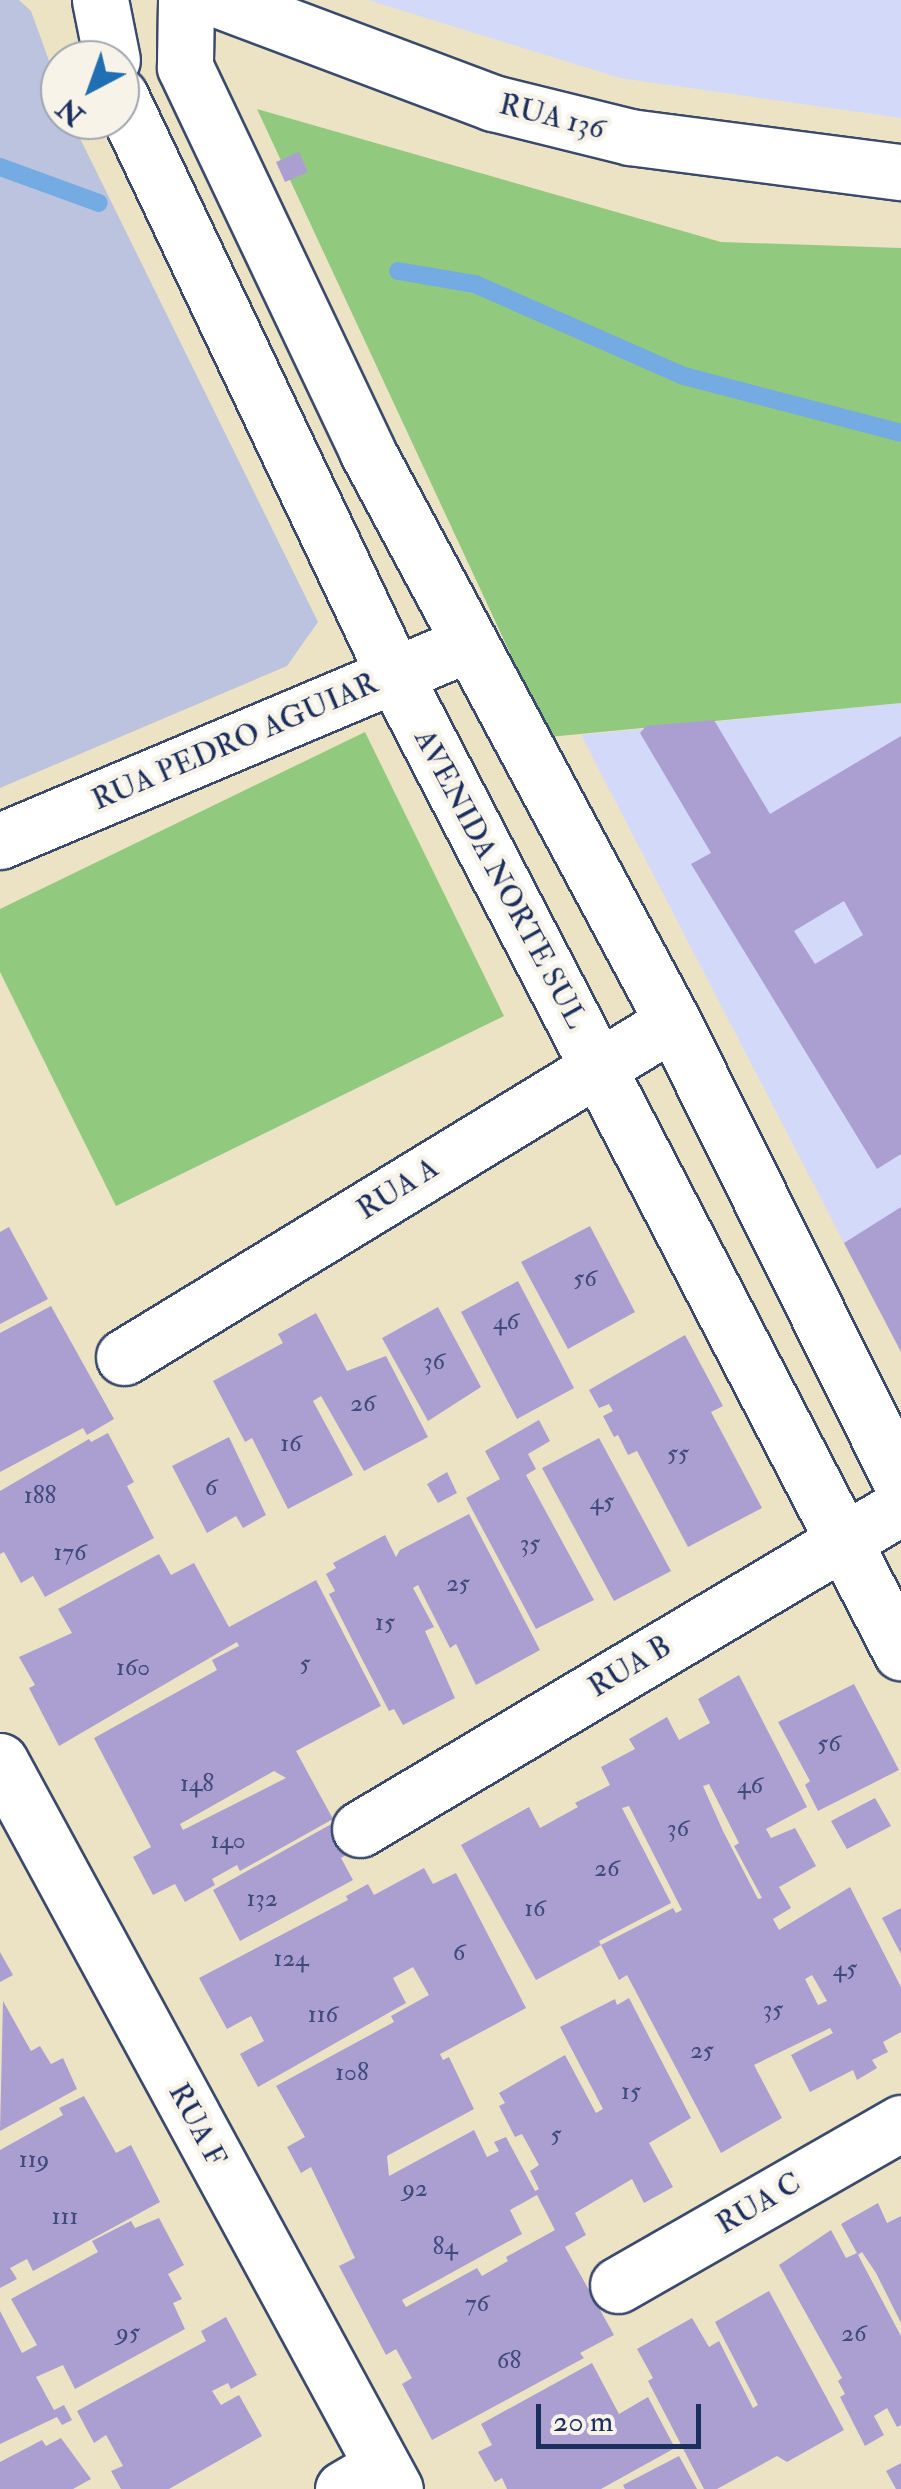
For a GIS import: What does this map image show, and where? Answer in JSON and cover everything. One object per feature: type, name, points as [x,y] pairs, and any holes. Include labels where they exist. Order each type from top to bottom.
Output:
[{"type":"street","points":[[100,0],[108,40]]},
{"type":"street","points":[[186,0],[185,67],[367,451],[673,1022],[901,1482]]},
{"type":"street","name":"RUA 136","points":[[218,0],[493,103],[630,137],[901,172]]},
{"type":"street","name":"AVENIDA NORTE SUL","points":[[140,138],[394,674],[901,1652]]},
{"type":"street","name":"RUA PEDRO AGUIAR","points":[[0,841],[470,643]]},
{"type":"street","name":"RUA A","points":[[124,1357],[673,1022]]},
{"type":"street","name":"RUA B","points":[[360,1830],[901,1507]]},
{"type":"street","name":"RUA F","points":[[0,1761],[373,2481]]},
{"type":"street","name":"RUA C","points":[[618,2284],[901,2124]]},
{"type":"shaded area","points":[[0,0],[19,0],[31,11],[42,40],[40,140],[81,140],[318,622],[287,666],[0,788]]},
{"type":"shaded area","points":[[368,0],[901,0],[901,118],[620,78]]},
{"type":"shaded area","points":[[901,703],[901,1208],[844,1243],[581,735]]},
{"type":"green space","points":[[257,109],[721,242],[901,248],[901,703],[549,737]]},
{"type":"green space","points":[[365,732],[504,1016],[116,1206],[0,972],[0,909]]},
{"type":"building","points":[[299,152],[308,172],[285,182],[276,162]]},
{"type":"building","points":[[714,720],[770,814],[901,736],[901,1154],[877,1169],[691,864],[711,853],[640,733],[646,726]],"holes":[[[844,901],[863,935],[815,964],[794,931]]]},
{"type":"building","points":[[901,1207],[901,1352],[844,1243]]},
{"type":"building","points":[[590,1226],[635,1312],[568,1349],[521,1262]]},
{"type":"building","points":[[9,1227],[48,1299],[0,1324],[0,1232]]},
{"type":"building","points":[[518,1281],[574,1388],[517,1419],[461,1312]]},
{"type":"building","points":[[51,1306],[114,1419],[87,1435],[83,1428],[0,1472],[0,1333]]},
{"type":"building","points":[[438,1307],[481,1387],[428,1421],[382,1338]]},
{"type":"building","points":[[316,1313],[347,1371],[386,1356],[428,1437],[364,1471],[321,1396],[313,1401],[353,1475],[288,1509],[252,1438],[245,1442],[213,1381],[283,1343],[278,1334]]},
{"type":"building","points":[[685,1335],[723,1406],[711,1412],[762,1508],[688,1547],[637,1451],[628,1455],[618,1435],[614,1437],[603,1416],[613,1411],[609,1404],[599,1408],[589,1390]]},
{"type":"building","points":[[539,1420],[550,1441],[528,1454],[536,1469],[526,1475],[594,1600],[536,1629],[466,1498],[500,1479],[485,1451]]},
{"type":"building","points":[[108,1433],[134,1482],[127,1486],[154,1538],[45,1597],[33,1576],[21,1583],[4,1552],[0,1554],[0,1491],[89,1439],[91,1442]]},
{"type":"building","points":[[229,1437],[266,1515],[243,1528],[236,1516],[207,1533],[172,1466]]},
{"type":"building","points":[[599,1438],[671,1571],[614,1601],[542,1468]]},
{"type":"building","points":[[447,1472],[457,1493],[438,1503],[427,1484]]},
{"type":"building","points":[[469,1514],[540,1650],[476,1685],[456,1644],[450,1648],[418,1585],[413,1588],[434,1627],[425,1631],[455,1698],[403,1725],[394,1709],[389,1711],[364,1663],[329,1594],[335,1591],[326,1574],[336,1568],[333,1563],[385,1535],[396,1557],[400,1550]]},
{"type":"building","points":[[159,1554],[171,1575],[194,1563],[229,1627],[316,1580],[381,1706],[296,1751],[333,1819],[240,1871],[237,1865],[212,1879],[215,1885],[185,1902],[175,1884],[153,1895],[133,1857],[151,1847],[94,1738],[217,1670],[212,1660],[239,1646],[237,1642],[59,1746],[29,1688],[35,1685],[19,1657],[72,1633],[58,1609]],"holes":[[[274,1771],[286,1778],[183,1830],[180,1824]]]},
{"type":"building","points":[[739,1675],[807,1807],[766,1829],[771,1838],[795,1828],[816,1866],[779,1887],[791,1908],[773,1919],[779,1930],[850,1887],[901,1987],[901,2032],[883,2042],[888,2052],[872,2060],[877,2068],[857,2080],[853,2070],[810,2092],[791,2055],[833,2033],[830,2028],[754,2065],[782,2118],[721,2153],[627,1975],[619,1980],[601,1945],[536,1980],[461,1845],[529,1807],[540,1828],[578,1807],[575,1803],[610,1785],[601,1767],[635,1749],[629,1739],[667,1717],[679,1740],[710,1723],[698,1699]],"holes":[[[709,1784],[739,1843],[734,1846],[762,1898],[758,1899],[723,1831],[703,1786]],[[629,1806],[682,1910],[676,1913],[673,1908],[601,1945],[599,1941],[671,1903],[622,1808]],[[812,1975],[827,2001],[818,2005],[805,1979]]]},
{"type":"building","points":[[854,1684],[899,1770],[818,1811],[805,1785],[810,1781],[778,1722]]},
{"type":"building","points":[[875,1798],[891,1826],[847,1849],[831,1821]]},
{"type":"building","points":[[335,1822],[351,1852],[341,1858],[353,1880],[240,1941],[213,1890]]},
{"type":"building","points":[[424,1868],[433,1884],[456,1873],[526,2008],[440,2054],[443,2060],[449,2057],[474,2109],[387,2156],[389,2176],[474,2130],[487,2157],[499,2151],[494,2142],[506,2137],[535,2191],[539,2189],[530,2171],[539,2165],[522,2134],[515,2137],[499,2106],[505,2103],[499,2093],[565,2055],[596,2113],[603,2109],[560,2027],[615,1999],[617,2005],[629,1998],[691,2118],[649,2143],[673,2187],[644,2203],[632,2179],[575,2213],[586,2235],[565,2247],[614,2335],[580,2353],[584,2358],[432,2440],[402,2384],[412,2378],[396,2349],[386,2355],[339,2266],[355,2258],[311,2167],[301,2173],[287,2147],[305,2137],[276,2086],[394,2022],[391,2016],[429,1995],[413,1967],[393,1978],[406,2003],[258,2087],[240,2054],[264,2041],[251,2016],[227,2029],[199,1978],[348,1900],[346,1896],[368,1884],[374,1895]],"holes":[[[537,2195],[555,2230],[506,2257],[508,2261],[482,2276],[477,2268],[406,2307],[402,2300],[522,2234],[510,2210]]]},
{"type":"building","points":[[901,1908],[901,1954],[882,1918]]},
{"type":"building","points":[[0,1952],[13,1975],[0,1982]]},
{"type":"building","points":[[3,2001],[31,2051],[40,2046],[51,2064],[63,2058],[77,2089],[0,2131]]},
{"type":"building","points":[[84,2096],[116,2153],[131,2145],[160,2202],[33,2271],[27,2259],[10,2268],[17,2279],[0,2288],[0,2150],[63,2115],[59,2108]]},
{"type":"building","points":[[878,2203],[887,2223],[901,2216],[901,2323],[876,2273],[862,2252],[858,2255],[841,2224]]},
{"type":"building","points":[[159,2218],[184,2265],[168,2274],[182,2299],[173,2303],[185,2329],[75,2389],[63,2365],[36,2377],[54,2410],[64,2405],[72,2420],[62,2425],[57,2417],[0,2444],[0,2311],[22,2353],[37,2345],[11,2299],[98,2252],[92,2241],[131,2221],[135,2228]]},
{"type":"building","points":[[831,2230],[846,2258],[857,2253],[901,2336],[901,2425],[897,2427],[887,2408],[874,2416],[884,2435],[865,2446],[840,2397],[845,2394],[838,2381],[842,2378],[779,2265]]},
{"type":"building","points":[[769,2291],[844,2430],[787,2462],[777,2456],[717,2489],[704,2489],[648,2381],[653,2378],[637,2349],[692,2318],[709,2347],[719,2341],[753,2408],[758,2405],[715,2322]]},
{"type":"building","points":[[226,2317],[257,2375],[231,2389],[228,2383],[212,2391],[221,2405],[239,2395],[262,2436],[169,2489],[121,2489],[111,2471],[123,2466],[106,2435],[94,2443],[77,2411],[206,2341],[201,2331]]},
{"type":"building","points":[[592,2363],[619,2414],[648,2397],[675,2448],[601,2489],[507,2489],[502,2478],[495,2482],[478,2452],[492,2445],[481,2424]]},
{"type":"building","points":[[61,2438],[91,2479],[73,2489],[0,2489],[0,2462],[42,2440],[46,2446]]},
{"type":"building","points":[[679,2456],[697,2489],[625,2489],[623,2485]]},
{"type":"building","points":[[901,2463],[901,2489],[896,2489],[886,2471]]},
{"type":"waterway","points":[[0,167],[99,203]]},
{"type":"waterway","points":[[398,271],[475,284],[684,376],[901,433]]}]
